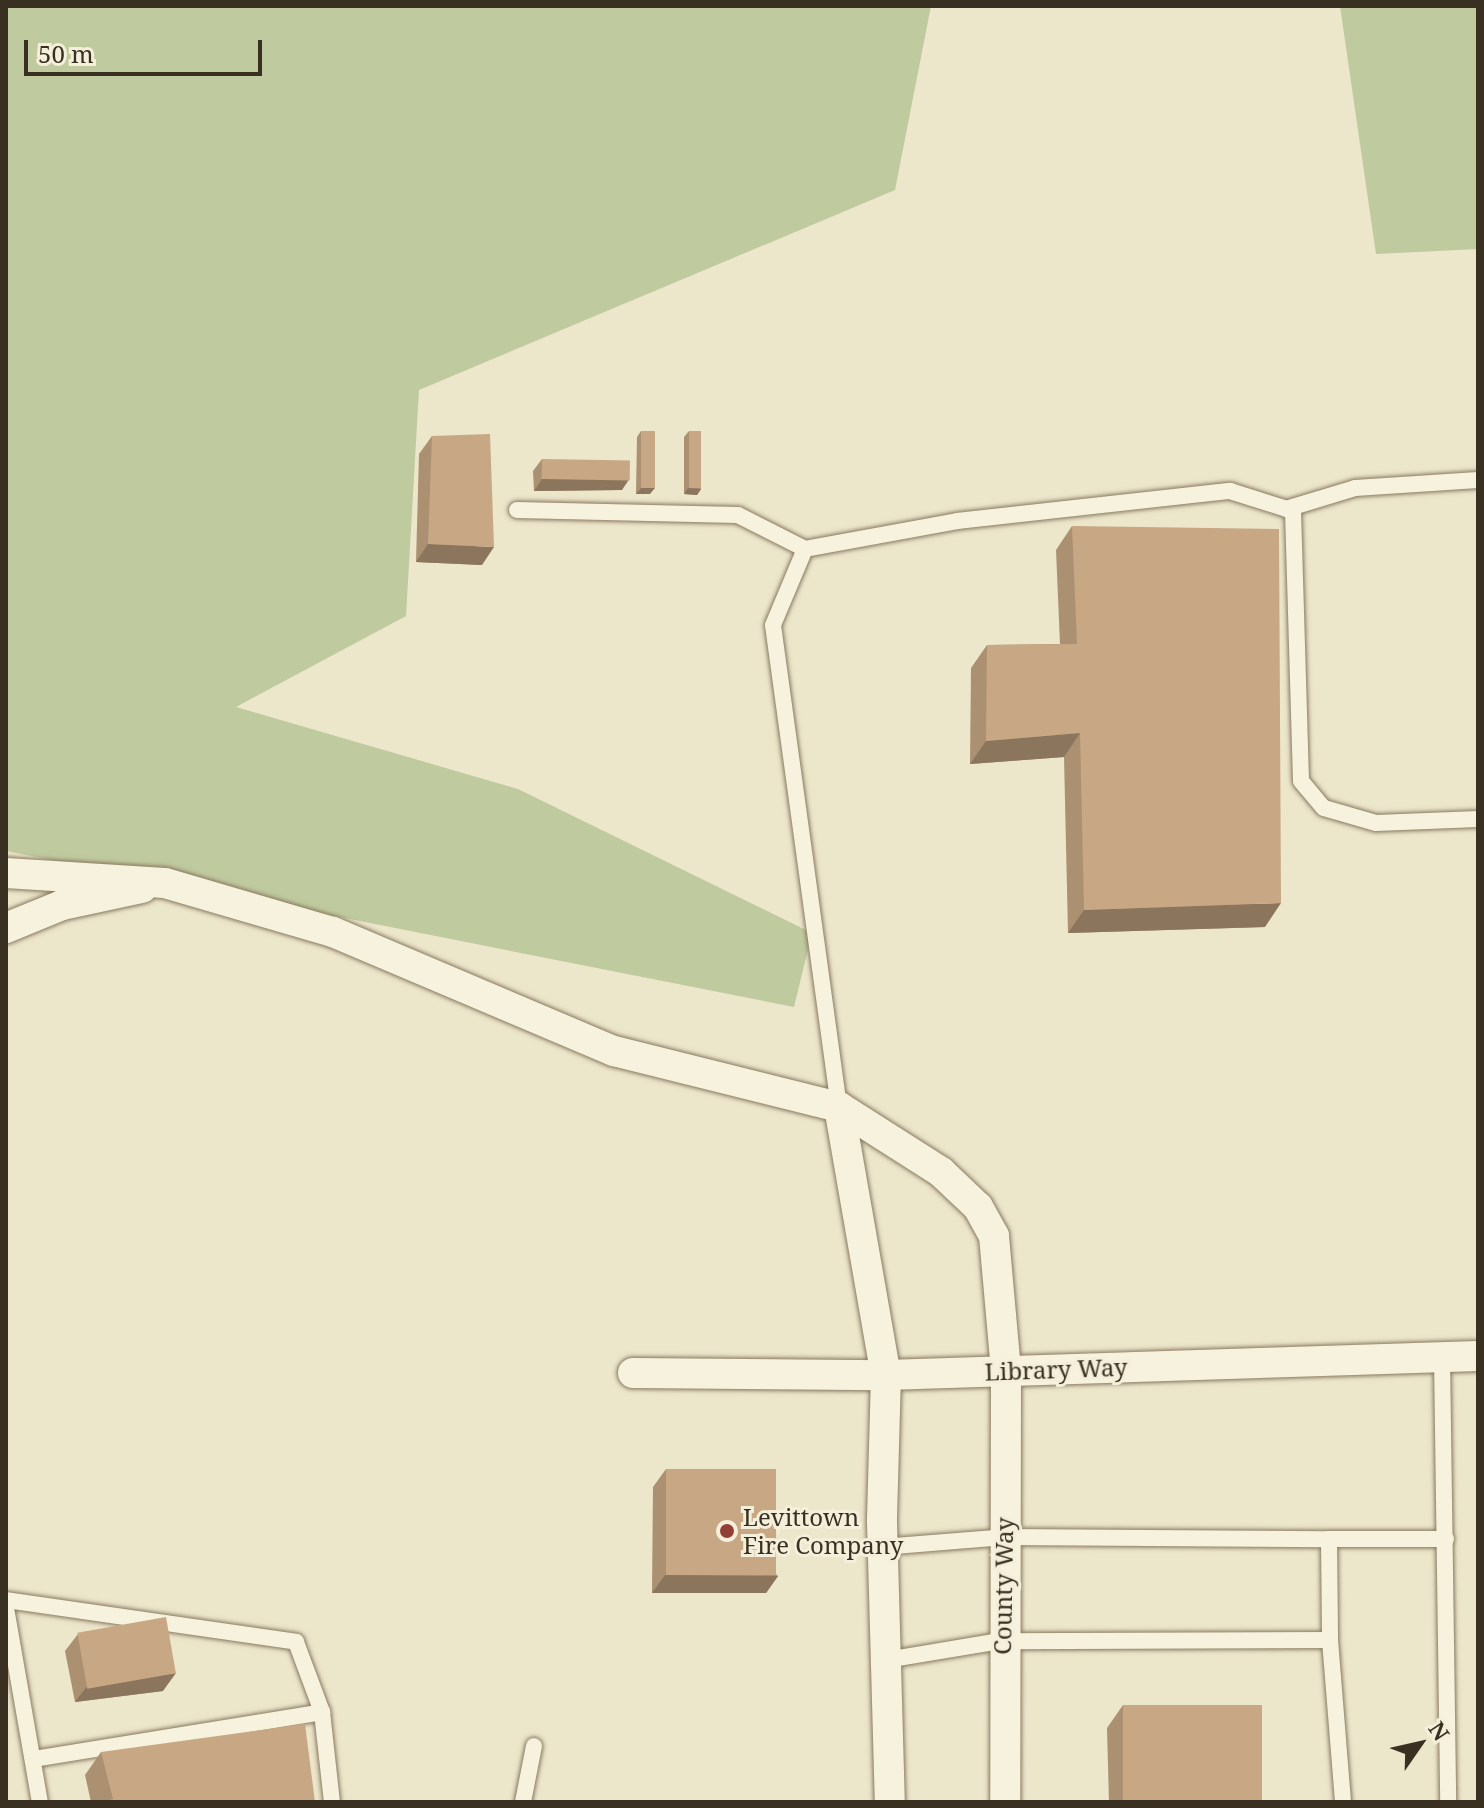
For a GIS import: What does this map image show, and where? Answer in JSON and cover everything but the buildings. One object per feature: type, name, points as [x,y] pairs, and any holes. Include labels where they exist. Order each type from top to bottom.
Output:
[{"type":"street","name":"County Way","points":[[6,873],[165,883],[333,932],[614,1051],[839,1107],[941,1172],[978,1207],[994,1236],[1006,1371],[1005,1537],[1000,1641],[1005,1802]]},
{"type":"street","points":[[6,928],[62,905],[165,883]]},
{"type":"street","points":[[839,1107],[886,1375],[882,1547],[890,1802]]},
{"type":"street","name":"Library Way","points":[[633,1373],[886,1375],[1478,1356]]},
{"type":"lane","points":[[1286,509],[1355,488],[1478,480]]},
{"type":"lane","points":[[517,510],[738,515],[805,549],[957,521],[1230,491],[1293,511],[1301,781],[1324,808],[1376,823],[1478,819]]},
{"type":"lane","points":[[805,549],[773,625],[839,1107]]},
{"type":"lane","points":[[1442,1357],[1448,1802]]},
{"type":"lane","points":[[882,1547],[1005,1537],[1446,1539]]},
{"type":"lane","points":[[1329,1539],[1330,1640],[1343,1802]]},
{"type":"lane","points":[[6,1600],[296,1642],[322,1712],[332,1802]]},
{"type":"lane","points":[[6,1608],[40,1802]]},
{"type":"lane","points":[[886,1660],[1000,1641],[1330,1640]]},
{"type":"lane","points":[[33,1759],[322,1712]]},
{"type":"lane","points":[[523,1802],[534,1746]]},
{"type":"green space","points":[[6,6],[931,6],[895,190],[419,390],[406,616],[236,707],[518,789],[812,933],[794,1007],[6,851]]},
{"type":"green space","points":[[1340,6],[1478,6],[1478,249],[1376,254]]},
{"type":"place","name":"Levittown Fire Company","points":[[727,1531]]}]
